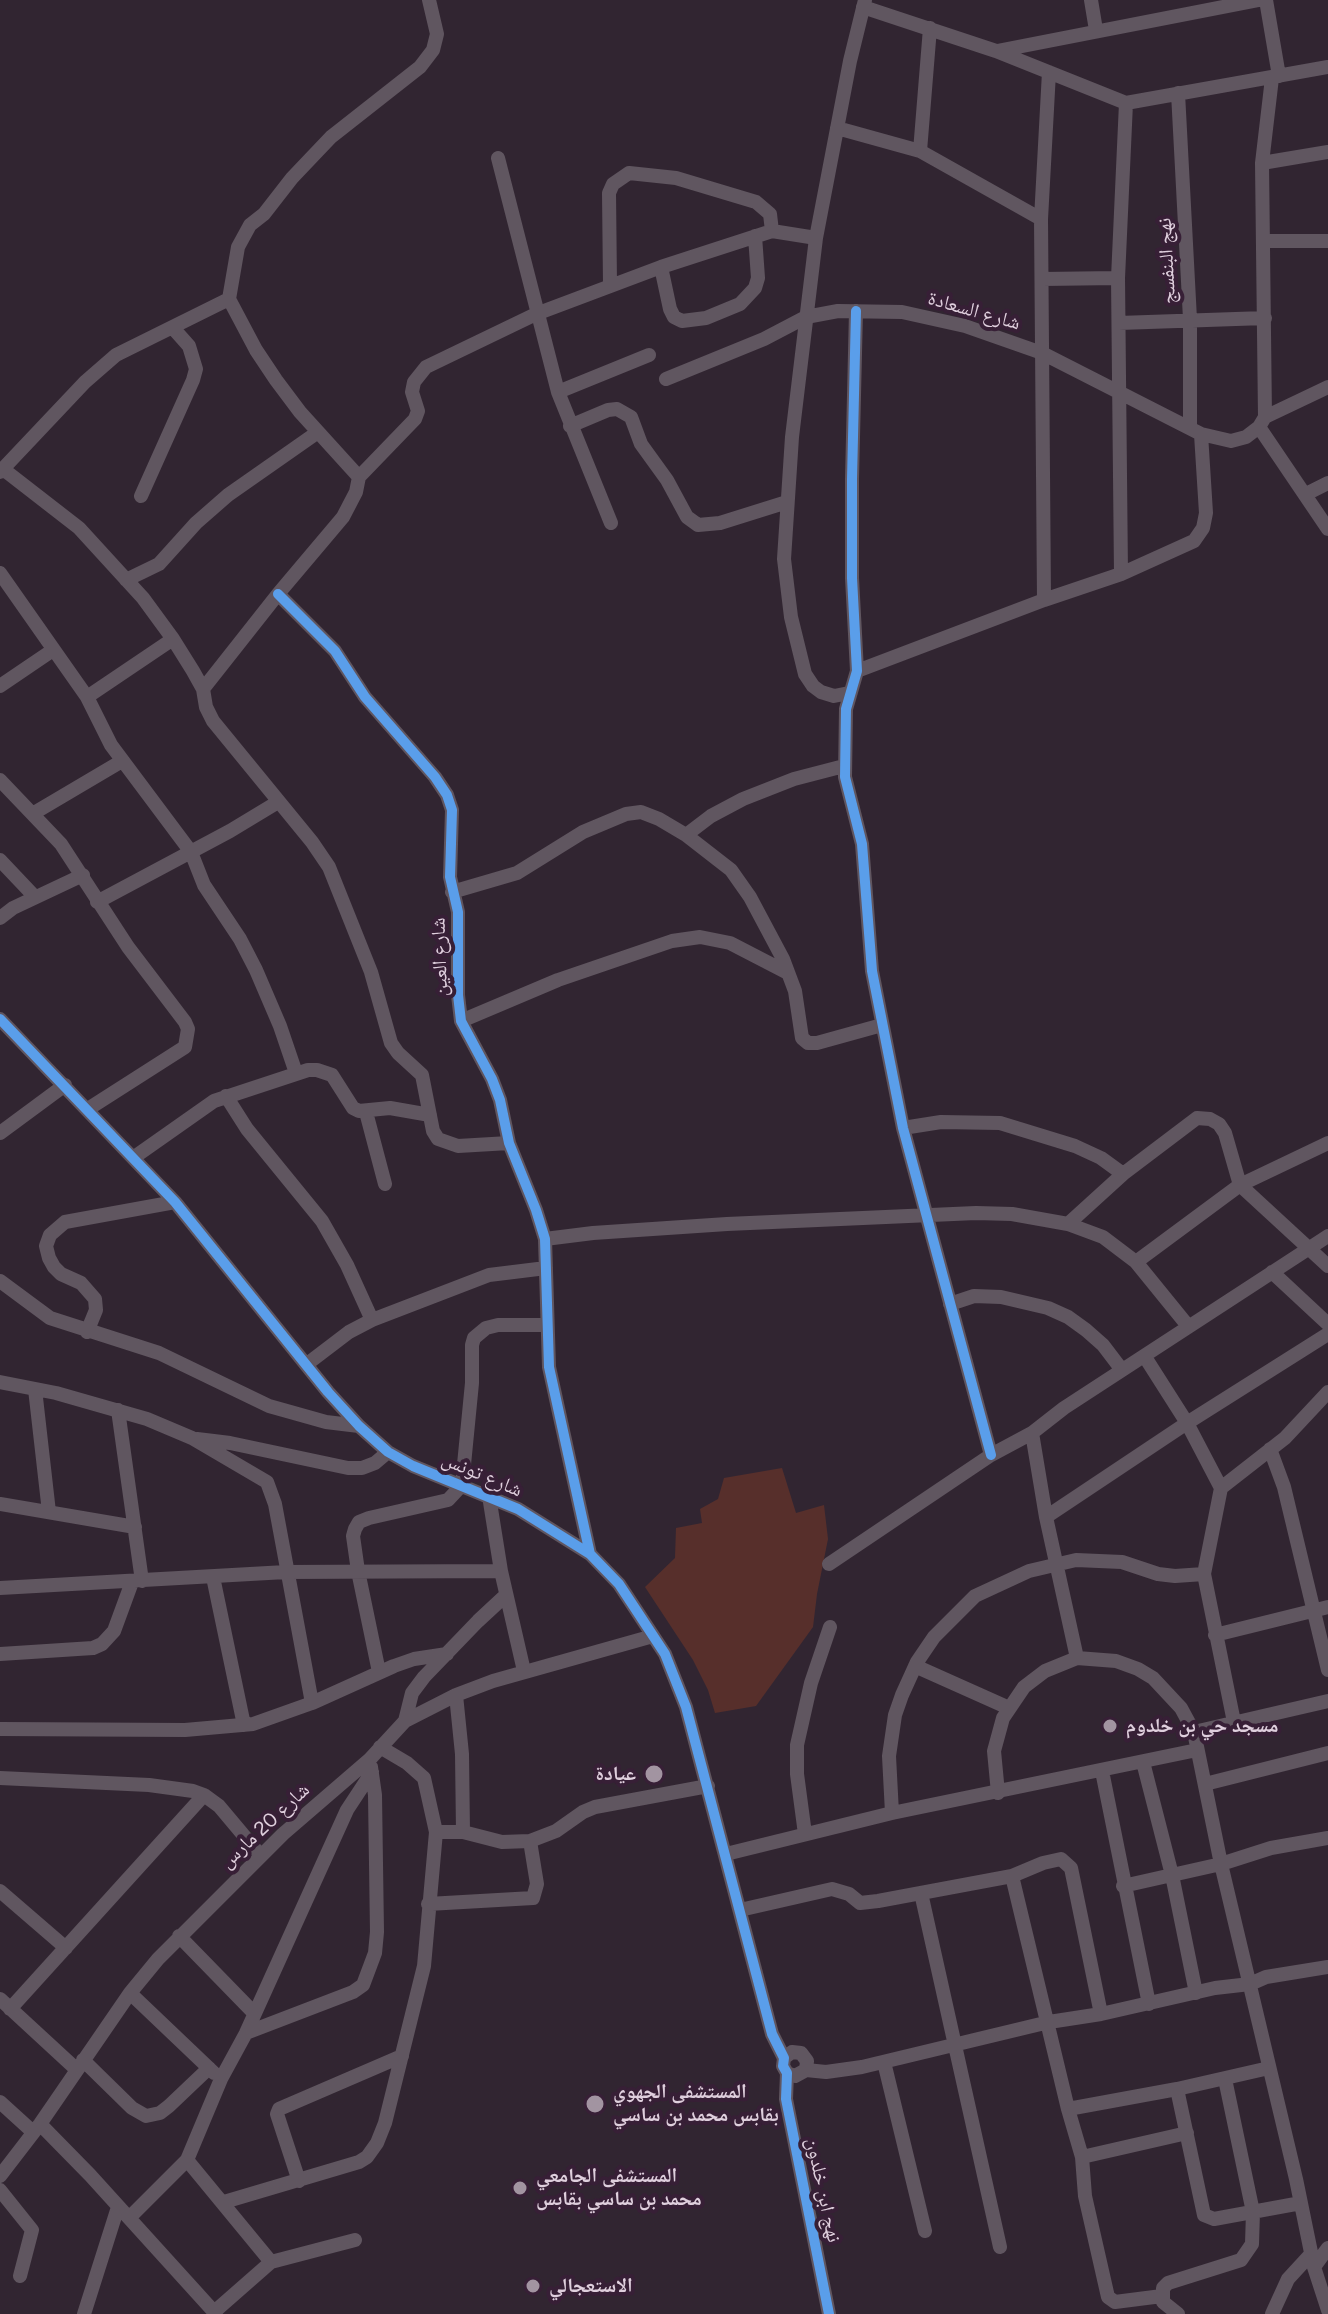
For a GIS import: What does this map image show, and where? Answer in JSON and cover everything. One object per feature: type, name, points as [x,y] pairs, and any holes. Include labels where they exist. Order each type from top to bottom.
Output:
[{"type":"street","points":[[359,477],[276,380],[229,299],[238,247],[250,225],[275,202],[292,178],[322,147],[420,67],[433,50],[437,34],[429,0]]},
{"type":"street","points":[[1091,0],[1096,30]]},
{"type":"street","points":[[996,51],[1259,0]]},
{"type":"street","points":[[1266,0],[1275,77],[1262,163],[1265,241],[1262,422],[1328,529]]},
{"type":"street","points":[[849,693],[834,696],[813,686],[798,652],[784,559],[787,502],[816,238],[864,3],[1126,103],[1328,67]]},
{"type":"street","points":[[920,151],[930,28]]},
{"type":"street","points":[[1044,600],[1041,219],[1049,72]]},
{"type":"street","name":"نهج البنفسج","points":[[857,671],[1121,574],[1194,541],[1203,528],[1206,513],[1196,431],[1178,93]]},
{"type":"street","points":[[1121,574],[1118,278],[1126,103]]},
{"type":"street","points":[[837,128],[920,151],[1041,219]]},
{"type":"street","points":[[1262,163],[1328,152]]},
{"type":"street","points":[[498,158],[558,392],[611,523]]},
{"type":"street","points":[[610,284],[609,193],[613,184],[629,173],[676,178],[756,202],[770,214],[772,231]]},
{"type":"street","points":[[203,689],[343,517],[356,492],[359,477],[415,419],[418,411],[412,392],[414,382],[426,367],[536,314],[661,267],[772,231],[816,238]]},
{"type":"street","points":[[661,267],[674,317],[682,321],[706,318],[740,304],[755,288],[758,278],[755,236]]},
{"type":"street","points":[[1265,241],[1328,241]]},
{"type":"street","points":[[1042,279],[1118,278]]},
{"type":"street","points":[[229,299],[116,355],[1,471],[79,528],[126,580],[173,639],[203,689],[206,707],[213,721],[329,867],[371,972],[391,1043],[422,1075],[433,1131],[438,1139],[446,1144],[476,1146],[509,1143]]},
{"type":"street","points":[[856,311],[852,521],[857,671],[849,693],[844,766],[865,863],[868,935],[903,1128],[991,1455]]},
{"type":"street","name":"شارع السعادة","points":[[666,379],[764,339],[806,317],[856,311],[902,312],[965,326],[1042,353],[1196,431],[1231,441],[1246,437],[1262,422],[1328,387]]},
{"type":"street","points":[[1119,323],[1265,318]]},
{"type":"street","points":[[141,496],[196,369],[189,346],[173,328]]},
{"type":"street","points":[[558,392],[649,355]]},
{"type":"street","points":[[570,426],[608,410],[617,409],[631,417],[641,444],[667,480],[687,517],[698,525],[720,523],[787,502]]},
{"type":"street","points":[[126,580],[159,564],[228,495],[318,432]]},
{"type":"street","points":[[1306,494],[1328,483]]},
{"type":"street","points":[[0,573],[87,697],[122,761],[191,852],[204,885],[240,939],[260,979],[296,1073]]},
{"type":"street","name":"شارع العين","points":[[278,594],[335,651],[365,697],[422,759],[447,795],[453,825],[449,860],[452,892],[458,912],[461,1021],[492,1079],[509,1143],[545,1239],[549,1367],[590,1554]]},
{"type":"street","points":[[87,697],[173,639]]},
{"type":"street","points":[[0,686],[53,650]]},
{"type":"street","points":[[34,813],[122,761]]},
{"type":"street","points":[[686,835],[711,816],[743,799],[794,779],[844,766]]},
{"type":"street","points":[[1,783],[34,813],[61,844],[97,902],[185,1022],[188,1039],[185,1047],[88,1109]]},
{"type":"street","points":[[97,902],[278,802]]},
{"type":"street","points":[[452,892],[488,884],[517,873],[583,832],[626,814],[641,812],[686,835],[731,870],[750,897],[788,973],[795,991],[802,1038],[808,1043],[817,1043],[882,1025]]},
{"type":"street","points":[[0,860],[35,897]]},
{"type":"street","points":[[0,918],[35,897],[83,875]]},
{"type":"street","points":[[461,1021],[558,980],[672,941],[700,937],[730,943],[788,973]]},
{"type":"street","name":"شارع تونس","points":[[0,1019],[175,1202],[359,1426],[388,1452],[413,1466],[489,1496],[545,1524],[590,1554],[619,1584],[677,1680],[708,1786],[772,2034],[786,2066]]},
{"type":"street","points":[[133,1158],[196,1112],[226,1096],[296,1073],[317,1070],[332,1075],[353,1108],[366,1112],[390,1108],[430,1115]]},
{"type":"street","points":[[0,1133],[65,1085]]},
{"type":"street","points":[[226,1096],[247,1129],[322,1221],[347,1265],[372,1320]]},
{"type":"street","points":[[366,1112],[385,1184]]},
{"type":"street","points":[[1068,1224],[1123,1174],[1197,1118],[1210,1119],[1219,1124],[1225,1133],[1240,1185],[1328,1266]]},
{"type":"street","points":[[903,1128],[941,1122],[1000,1123],[1075,1146],[1101,1158],[1123,1174]]},
{"type":"street","points":[[1136,1262],[1240,1185],[1328,1143]]},
{"type":"street","points":[[87,1332],[96,1310],[95,1299],[81,1283],[61,1274],[54,1267],[46,1246],[50,1235],[65,1222],[175,1202]]},
{"type":"street","points":[[545,1239],[727,1224],[1012,1214],[1068,1224],[1103,1237],[1136,1262],[1188,1326]]},
{"type":"street","points":[[829,1564],[1328,1236]]},
{"type":"street","points":[[307,1364],[349,1332],[372,1320],[489,1275],[546,1268]]},
{"type":"street","points":[[1272,1272],[1328,1324]]},
{"type":"street","points":[[0,1281],[36,1310],[87,1332],[159,1353],[269,1406],[326,1422],[359,1426]]},
{"type":"street","points":[[950,1304],[974,1296],[1001,1297],[1048,1308],[1086,1330],[1103,1345],[1122,1370]]},
{"type":"street","points":[[379,1672],[353,1536],[359,1522],[448,1500],[462,1485],[474,1338],[486,1328],[498,1325],[546,1325]]},
{"type":"street","points":[[1046,1517],[1328,1334]]},
{"type":"street","points":[[1145,1357],[1187,1423],[1221,1488],[1204,1574],[1234,1722]]},
{"type":"street","points":[[0,1382],[147,1419],[192,1438],[267,1482],[275,1504],[312,1703]]},
{"type":"street","points":[[35,1389],[49,1512]]},
{"type":"street","points":[[1221,1488],[1298,1426],[1328,1392]]},
{"type":"street","points":[[0,1654],[93,1648],[102,1644],[114,1631],[137,1582],[135,1527],[118,1410]]},
{"type":"street","points":[[1032,1433],[1046,1517],[1077,1658]]},
{"type":"street","points":[[192,1438],[243,1445],[348,1468],[362,1468],[375,1463],[388,1452]]},
{"type":"street","points":[[1270,1449],[1321,1609],[1328,1670]]},
{"type":"street","points":[[489,1496],[501,1571],[524,1671]]},
{"type":"street","points":[[0,1504],[135,1527]]},
{"type":"street","points":[[892,1813],[890,1737],[898,1705],[915,1666],[934,1637],[975,1596],[1019,1575],[1057,1563],[1104,1560],[1138,1566],[1158,1574],[1204,1574]]},
{"type":"street","points":[[0,1588],[286,1572],[501,1571]]},
{"type":"street","points":[[213,1577],[244,1725]]},
{"type":"street","points":[[405,1721],[412,1693],[506,1595]]},
{"type":"street","points":[[1215,1635],[1321,1609]]},
{"type":"street","points":[[805,1834],[797,1774],[797,1745],[811,1683],[830,1627]]},
{"type":"street","name":"شارع 20 مارس","points":[[0,2176],[130,1993],[179,1936],[318,1803],[371,1766],[380,1747],[405,1721],[456,1695],[524,1671],[653,1636]]},
{"type":"street","points":[[0,1729],[185,1730],[244,1725],[312,1703],[414,1659],[447,1654]]},
{"type":"street","points":[[998,1793],[994,1751],[997,1736],[1009,1708],[1031,1680],[1045,1671],[1077,1658],[1116,1661],[1146,1673],[1167,1690],[1181,1708],[1194,1732],[1221,1864],[1312,2260],[1328,2310]]},
{"type":"street","points":[[915,1666],[1009,1708]]},
{"type":"street","points":[[456,1695],[462,1754],[463,1832]]},
{"type":"street","points":[[1194,1732],[1328,1701]]},
{"type":"street","points":[[224,2202],[352,2165],[367,2157],[385,2123],[424,1966],[436,1832],[424,1778],[400,1758],[380,1747]]},
{"type":"street","points":[[726,1854],[892,1813],[1197,1750]]},
{"type":"street","points":[[1205,1784],[1328,1753]]},
{"type":"street","points":[[1143,1762],[1172,1875],[1196,1993]]},
{"type":"street","points":[[129,2218],[187,2160],[221,2079],[246,2033],[347,1810],[371,1766]]},
{"type":"street","points":[[246,2033],[353,1992],[363,1985],[375,1953],[377,1932],[371,1766]]},
{"type":"street","points":[[1102,1771],[1149,2004]]},
{"type":"street","points":[[2,1782],[176,1787],[204,1795],[219,1806],[261,1856]]},
{"type":"street","points":[[436,1832],[463,1832],[492,1841],[530,1841],[556,1831],[595,1807],[708,1786]]},
{"type":"street","points":[[204,1795],[66,1948],[5,2004],[132,2108],[146,2116],[152,2117],[169,2106],[209,2068]]},
{"type":"street","points":[[1123,1886],[1221,1864],[1271,1848],[1328,1838]]},
{"type":"street","points":[[428,1904],[533,1898],[537,1884],[530,1841]]},
{"type":"street","points":[[740,1910],[832,1889],[849,1894],[860,1903],[1012,1876],[1061,1859],[1071,1868],[1101,2014]]},
{"type":"street","points":[[1012,1876],[1082,2157],[1085,2196],[1108,2297],[1115,2302],[1162,2296]]},
{"type":"street","points":[[0,1891],[66,1948]]},
{"type":"street","points":[[921,1893],[1000,2247]]},
{"type":"street","points":[[179,1936],[254,2013]]},
{"type":"street","points":[[806,2070],[807,2061],[801,2053],[792,2052],[786,2066],[799,2075],[806,2070],[841,2071],[1049,2022],[1328,1967]]},
{"type":"street","points":[[130,1993],[221,2079]]},
{"type":"street","points":[[299,2181],[278,2117],[279,2109],[402,2056]]},
{"type":"street","points":[[884,2062],[925,2231]]},
{"type":"street","name":"نهج ابن خلدون","points":[[786,2066],[788,2109],[829,2314]]},
{"type":"street","points":[[1068,2109],[1269,2068]]},
{"type":"street","points":[[1178,2314],[1163,2302],[1163,2288],[1168,2283],[1241,2260],[1248,2254],[1254,2231],[1253,2212],[1225,2079]]},
{"type":"street","points":[[1177,2089],[1204,2215],[1214,2219],[1301,2203]]},
{"type":"street","points":[[0,2102],[37,2128],[118,2207],[215,2313],[271,2262],[355,2240]]},
{"type":"street","points":[[1082,2157],[1187,2133]]},
{"type":"street","points":[[187,2160],[271,2262]]},
{"type":"street","points":[[0,2190],[32,2230],[20,2276]]},
{"type":"street","points":[[84,2314],[118,2207]]},
{"type":"street","points":[[1272,2314],[1288,2279],[1328,2248]]},
{"type":"shaded area","points":[[782,1468],[796,1513],[824,1505],[828,1539],[813,1627],[756,1706],[715,1713],[693,1660],[645,1587],[675,1558],[676,1528],[702,1523],[700,1509],[718,1499],[724,1478]]},
{"type":"cycle path","points":[[856,311],[852,578],[857,671],[846,709],[845,777],[862,844],[872,971],[903,1128],[991,1455]]},
{"type":"cycle path","points":[[278,594],[335,651],[365,697],[435,777],[447,795],[452,810],[450,877],[458,912],[461,1021],[492,1079],[509,1143],[545,1239],[549,1367],[590,1554]]},
{"type":"cycle path","points":[[0,1019],[175,1202],[359,1426],[388,1452],[413,1466],[518,1509],[590,1554],[619,1584],[665,1654],[686,1707],[772,2034],[784,2058],[786,2099],[829,2314]]},
{"type":"place","name":"مسجد حي بن خلدوم","points":[[1110,1726]]},
{"type":"place","name":"عيادة","points":[[654,1774]]},
{"type":"place","name":"المستشفى الجهوي بقابس محمد بن ساسي","points":[[595,2104]]},
{"type":"place","name":"المستشفى الجامعي محمد بن ساسي بقابس","points":[[520,2188]]},
{"type":"place","name":"الاستعجالي","points":[[533,2286]]}]
